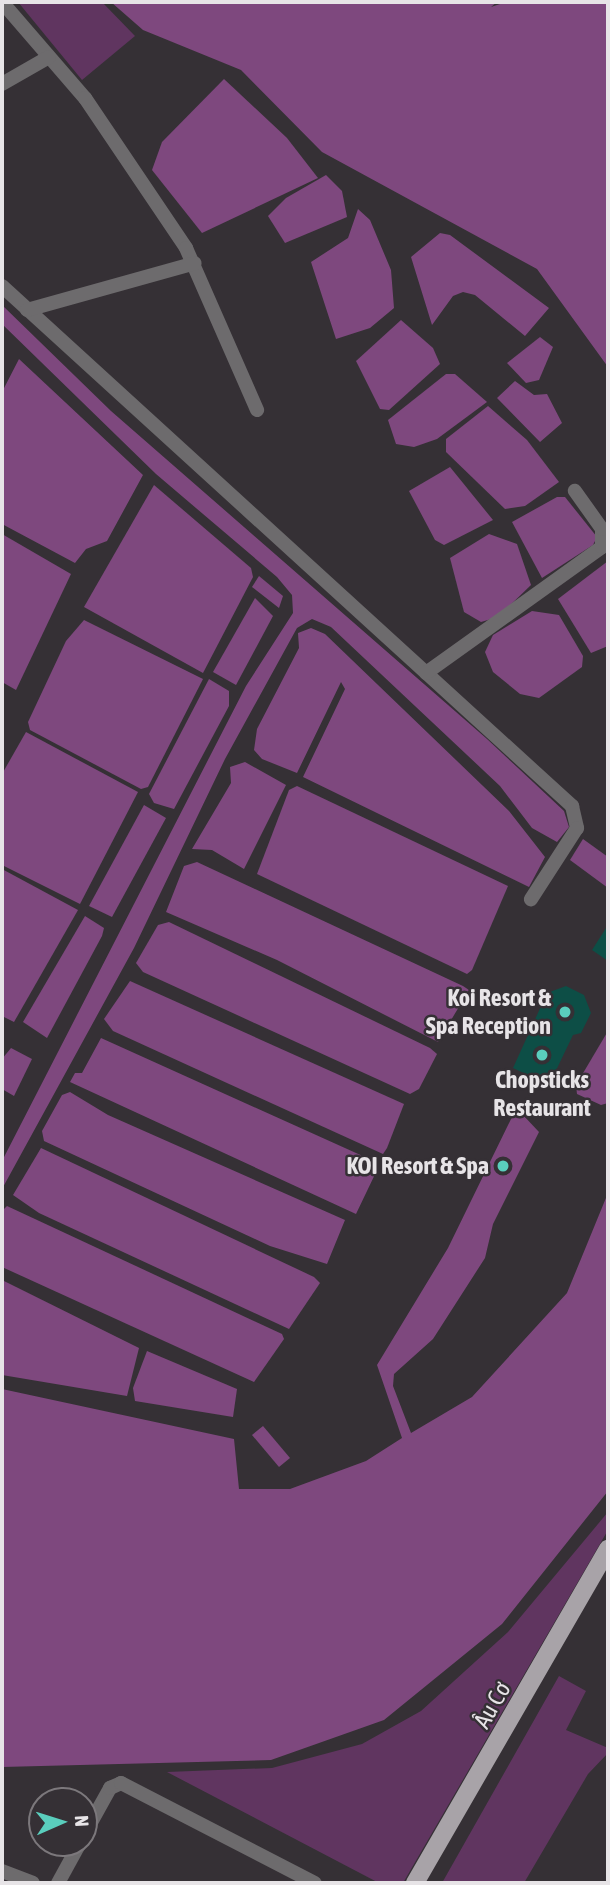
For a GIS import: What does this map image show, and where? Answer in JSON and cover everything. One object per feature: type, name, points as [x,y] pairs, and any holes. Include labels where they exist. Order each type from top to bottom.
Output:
[{"type":"main road","name":"Âu Cơ","points":[[415,1883],[608,1549]]},
{"type":"street","points":[[2,2],[135,166],[195,263],[257,410]]},
{"type":"street","points":[[2,84],[49,57]]},
{"type":"street","points":[[27,310],[195,263]]},
{"type":"street","points":[[2,286],[426,673],[578,817],[577,828],[531,899]]},
{"type":"street","points":[[426,673],[603,547],[602,529],[575,491]]},
{"type":"street","points":[[98,1810],[110,1788],[121,1783],[315,1883]]},
{"type":"street","points":[[58,1883],[72,1857]]},
{"type":"street","points":[[2,1871],[33,1883]]},
{"type":"shaded area","points":[[18,2],[102,2],[135,36],[82,80]]},
{"type":"shaded area","points":[[111,2],[497,2],[491,7],[506,2],[608,2],[608,367],[537,269],[322,152],[241,70],[143,30]]},
{"type":"shaded area","points":[[224,79],[287,138],[318,178],[202,233],[152,170],[162,142]]},
{"type":"shaded area","points":[[326,175],[342,191],[347,217],[285,243],[268,216],[286,198]]},
{"type":"shaded area","points":[[358,209],[370,220],[391,270],[394,308],[370,328],[336,339],[311,262],[348,238]]},
{"type":"shaded area","points":[[440,233],[450,235],[549,308],[525,336],[475,295],[463,292],[453,296],[432,325],[411,257]]},
{"type":"shaded area","points":[[2,305],[111,411],[487,739],[564,811],[569,827],[557,842],[532,828],[500,786],[331,627],[312,619],[297,628],[225,759],[134,948],[2,1189],[2,1161],[246,686],[293,613],[292,595],[277,577],[156,474],[2,324]]},
{"type":"shaded area","points":[[401,320],[433,348],[440,364],[389,410],[380,409],[356,361]]},
{"type":"shaded area","points":[[540,337],[553,347],[539,380],[526,383],[507,363]]},
{"type":"shaded area","points":[[19,359],[143,475],[107,541],[86,549],[75,563],[2,524],[2,392]]},
{"type":"shaded area","points":[[446,374],[455,374],[487,402],[437,439],[414,447],[396,444],[388,420]]},
{"type":"shaded area","points":[[515,381],[534,395],[547,394],[562,423],[540,442],[497,398]]},
{"type":"shaded area","points":[[488,406],[527,440],[559,482],[525,506],[505,509],[446,452],[446,439]]},
{"type":"shaded area","points":[[450,467],[493,520],[444,545],[435,540],[409,491]]},
{"type":"shaded area","points":[[154,485],[251,568],[253,577],[203,673],[84,607]]},
{"type":"shaded area","points":[[557,497],[565,497],[597,537],[593,545],[542,578],[512,522]]},
{"type":"shaded area","points":[[2,534],[71,574],[16,690],[2,682]]},
{"type":"shaded area","points":[[489,534],[517,544],[531,585],[498,617],[481,622],[464,612],[450,558]]},
{"type":"shaded area","points":[[608,561],[608,646],[591,653],[558,599]]},
{"type":"shaded area","points":[[259,576],[283,596],[279,608],[252,587]]},
{"type":"shaded area","points":[[255,598],[273,616],[236,685],[213,672]]},
{"type":"shaded area","points":[[532,611],[559,615],[583,656],[582,667],[539,698],[520,694],[493,672],[485,652],[493,635]]},
{"type":"shaded area","points":[[84,620],[203,679],[148,787],[141,789],[30,730],[28,722],[66,641]]},
{"type":"shaded area","points":[[311,628],[325,634],[509,811],[545,857],[529,887],[303,777],[345,689],[341,682],[297,773],[262,759],[254,750],[257,729],[299,648],[298,633]]},
{"type":"shaded area","points":[[209,679],[229,691],[229,706],[174,809],[154,803],[149,794]]},
{"type":"shaded area","points":[[26,732],[138,792],[80,904],[2,865],[2,774]]},
{"type":"shaded area","points":[[245,762],[286,785],[244,869],[212,850],[192,849],[231,783],[230,767]]},
{"type":"shaded area","points":[[297,786],[508,886],[472,970],[467,974],[257,874],[289,790]]},
{"type":"shaded area","points":[[144,805],[166,818],[112,917],[89,906]]},
{"type":"shaded area","points":[[583,839],[608,857],[608,888],[570,860]]},
{"type":"shaded area","points":[[197,862],[469,990],[438,1042],[277,960],[166,912],[184,866]]},
{"type":"shaded area","points":[[2,869],[78,910],[14,1022],[2,1016]]},
{"type":"shaded area","points":[[85,916],[104,928],[102,936],[47,1038],[23,1022]]},
{"type":"shaded area","points":[[169,922],[430,1048],[437,1054],[419,1089],[410,1094],[143,972],[136,963],[158,925]]},
{"type":"shaded area","points":[[130,981],[404,1104],[383,1154],[113,1031],[104,1019]]},
{"type":"shaded area","points":[[608,1031],[608,1103],[601,1105],[577,1094],[576,1085]]},
{"type":"shaded area","points":[[101,1038],[376,1162],[378,1168],[356,1214],[70,1082],[75,1073],[82,1073]]},
{"type":"shaded area","points":[[11,1048],[32,1059],[14,1096],[2,1089],[2,1059]]},
{"type":"shaded area","points":[[70,1092],[108,1115],[345,1220],[327,1264],[270,1246],[44,1141],[42,1131],[62,1095]]},
{"type":"shaded area","points":[[523,1115],[539,1132],[493,1224],[485,1258],[433,1339],[394,1374],[393,1386],[411,1433],[472,1397],[567,1293],[608,1193],[608,1491],[502,1624],[384,1720],[271,1760],[2,1767],[2,1389],[234,1439],[239,1489],[290,1489],[366,1461],[402,1438],[377,1365],[448,1248],[512,1117]]},
{"type":"shaded area","points":[[41,1148],[314,1277],[320,1283],[289,1329],[39,1213],[13,1195]]},
{"type":"shaded area","points":[[7,1206],[282,1334],[284,1339],[254,1382],[2,1267],[2,1211]]},
{"type":"shaded area","points":[[2,1280],[139,1348],[127,1396],[2,1375]]},
{"type":"shaded area","points":[[147,1351],[237,1389],[233,1417],[135,1401],[133,1388]]},
{"type":"shaded area","points":[[263,1426],[290,1458],[279,1467],[252,1435]]},
{"type":"shaded area","points":[[608,1512],[608,1530],[403,1883],[379,1883],[167,1772],[272,1768],[362,1744],[421,1711],[508,1632]]},
{"type":"shaded area","points":[[559,1676],[586,1691],[566,1730],[608,1748],[608,1753],[588,1774],[524,1883],[442,1883]]},
{"type":"building","points":[[608,925],[608,961],[592,950]]},
{"type":"building","points":[[566,986],[584,995],[591,1013],[581,1033],[573,1035],[549,1085],[513,1068],[547,993]]},
{"type":"place","name":"Koi Resort & Spa Reception","points":[[565,1012]]},
{"type":"place","name":"Chopsticks Restaurant","points":[[542,1055]]},
{"type":"place","name":"KOI Resort & Spa","points":[[503,1166]]}]
